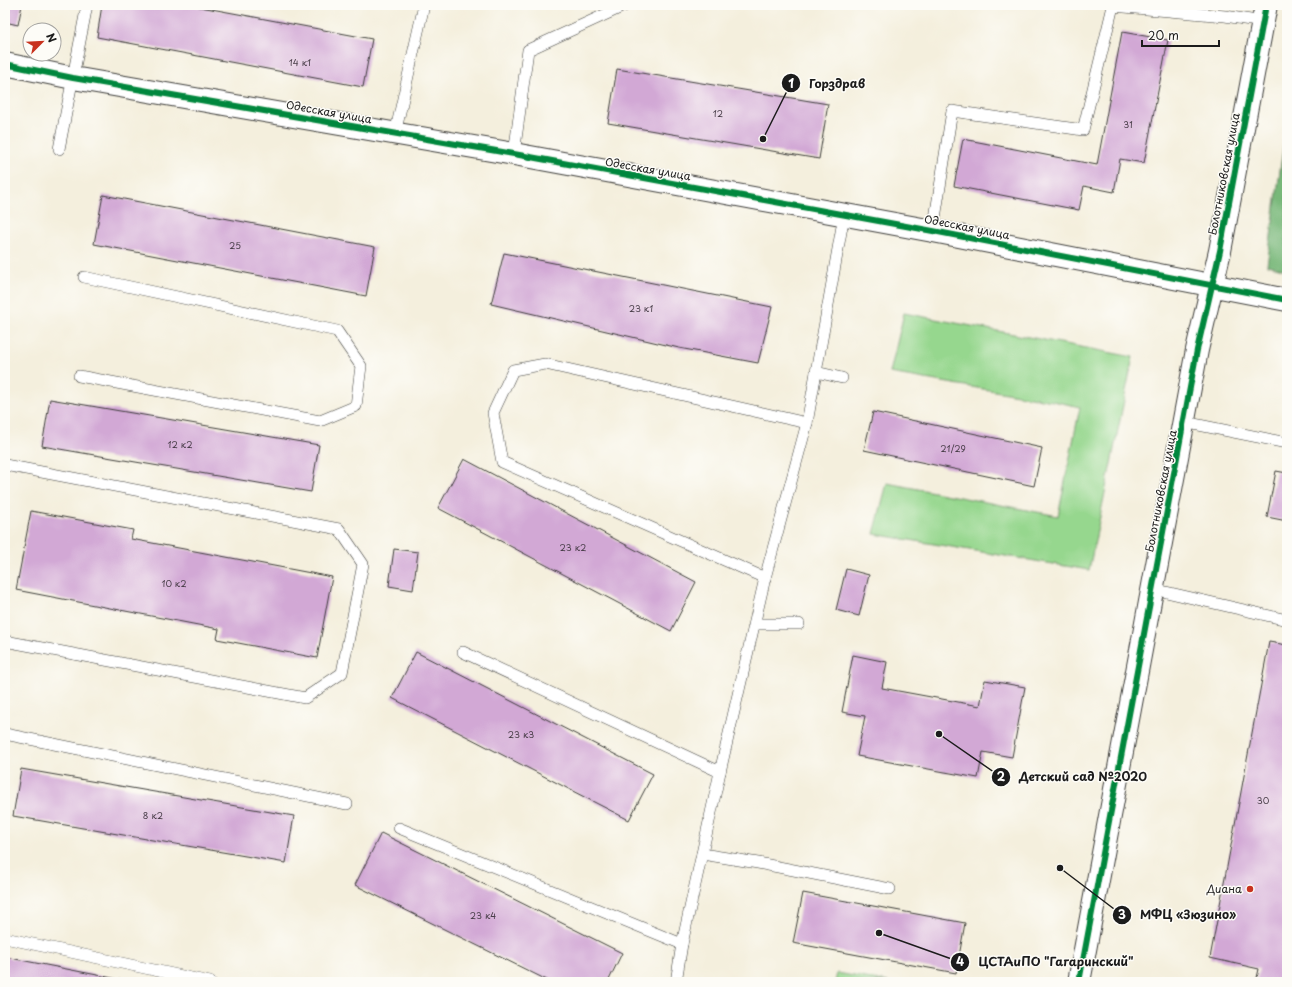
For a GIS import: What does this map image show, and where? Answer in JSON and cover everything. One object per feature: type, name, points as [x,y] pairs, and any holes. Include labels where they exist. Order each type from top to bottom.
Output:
[{"type":"street","name":"Болотниковская улица","points":[[1079,982],[1184,422],[1220,251],[1265,13]]},
{"type":"street","name":"Одесская улица","points":[[5,64],[73,78],[514,154],[933,231],[1287,300]]},
{"type":"lane","points":[[60,149],[87,5]]},
{"type":"lane","points":[[395,134],[424,5]]},
{"type":"lane","points":[[514,154],[528,50],[626,5]]},
{"type":"lane","points":[[933,231],[952,111],[1083,130],[1113,5],[1225,16],[1265,13]]},
{"type":"lane","points":[[676,982],[682,944],[765,578],[807,423],[844,215]]},
{"type":"lane","points":[[80,376],[320,421],[356,406],[361,366],[337,332],[84,277]]},
{"type":"lane","points":[[765,578],[502,462],[493,413],[513,370],[545,364],[807,423]]},
{"type":"lane","points":[[816,372],[842,378]]},
{"type":"lane","points":[[1184,422],[1287,443]]},
{"type":"lane","points":[[5,465],[340,529],[363,564],[342,673],[305,698],[5,641]]},
{"type":"lane","points":[[1152,590],[1287,620]]},
{"type":"lane","points":[[755,624],[799,624]]},
{"type":"lane","points":[[464,652],[720,772]]},
{"type":"lane","points":[[5,734],[347,804]]},
{"type":"lane","points":[[399,828],[682,944]]},
{"type":"lane","points":[[702,854],[758,863],[890,889]]},
{"type":"lane","points":[[5,938],[210,982]]},
{"type":"green space","points":[[1287,119],[1287,270],[1267,265]]},
{"type":"green space","points":[[904,313],[1133,357],[1089,570],[874,534],[887,483],[1058,516],[1080,407],[890,373]]},
{"type":"green space","points":[[837,973],[888,982],[835,982]]},
{"type":"building","points":[[5,5],[22,5],[18,25],[5,22]]},
{"type":"building","points":[[102,5],[190,5],[372,39],[363,87],[97,37]]},
{"type":"building","points":[[1122,32],[1168,40],[1144,163],[1120,159],[1114,192],[1084,186],[1079,210],[954,186],[963,139],[1097,165]]},
{"type":"building","points":[[617,69],[828,104],[819,159],[608,123]]},
{"type":"building","points":[[103,195],[375,247],[366,296],[94,244]]},
{"type":"building","points":[[504,253],[772,307],[758,363],[679,348],[491,304]]},
{"type":"building","points":[[50,399],[319,445],[311,492],[42,446]]},
{"type":"building","points":[[873,412],[1042,448],[1034,486],[864,450]]},
{"type":"building","points":[[464,459],[696,582],[671,631],[438,508]]},
{"type":"building","points":[[1276,471],[1287,473],[1287,521],[1267,517]]},
{"type":"building","points":[[31,511],[133,530],[131,539],[332,577],[317,658],[217,639],[219,629],[16,590]]},
{"type":"building","points":[[394,549],[418,552],[413,590],[389,586]]},
{"type":"building","points":[[846,569],[869,575],[859,616],[836,610]]},
{"type":"building","points":[[1269,642],[1287,645],[1287,982],[1256,982],[1259,969],[1210,958]]},
{"type":"building","points":[[416,652],[653,774],[629,820],[392,698]]},
{"type":"building","points":[[853,655],[887,662],[882,688],[980,706],[985,680],[1025,687],[1012,757],[983,752],[978,778],[857,756],[865,716],[842,712]]},
{"type":"building","points":[[21,769],[294,816],[286,863],[13,816]]},
{"type":"building","points":[[381,833],[622,953],[608,982],[551,982],[355,885]]},
{"type":"building","points":[[803,893],[965,923],[956,973],[793,943]]},
{"type":"building","points":[[5,957],[128,981],[128,982],[5,982]]},
{"type":"cycle path","points":[[1079,982],[1197,350],[1220,251],[1266,5]]},
{"type":"cycle path","points":[[5,64],[73,78],[514,154],[933,231],[1287,300]]},
{"type":"place","name":"Горздрав","points":[[763,139]]},
{"type":"place","name":"Детский сад №2020","points":[[939,734]]},
{"type":"place","name":"МФЦ «Зюзино»","points":[[1060,868]]},
{"type":"place","name":"Диана","points":[[1250,889]]},
{"type":"place","name":"ЦСТАиПО \"Гагаринский\"","points":[[879,933]]}]
